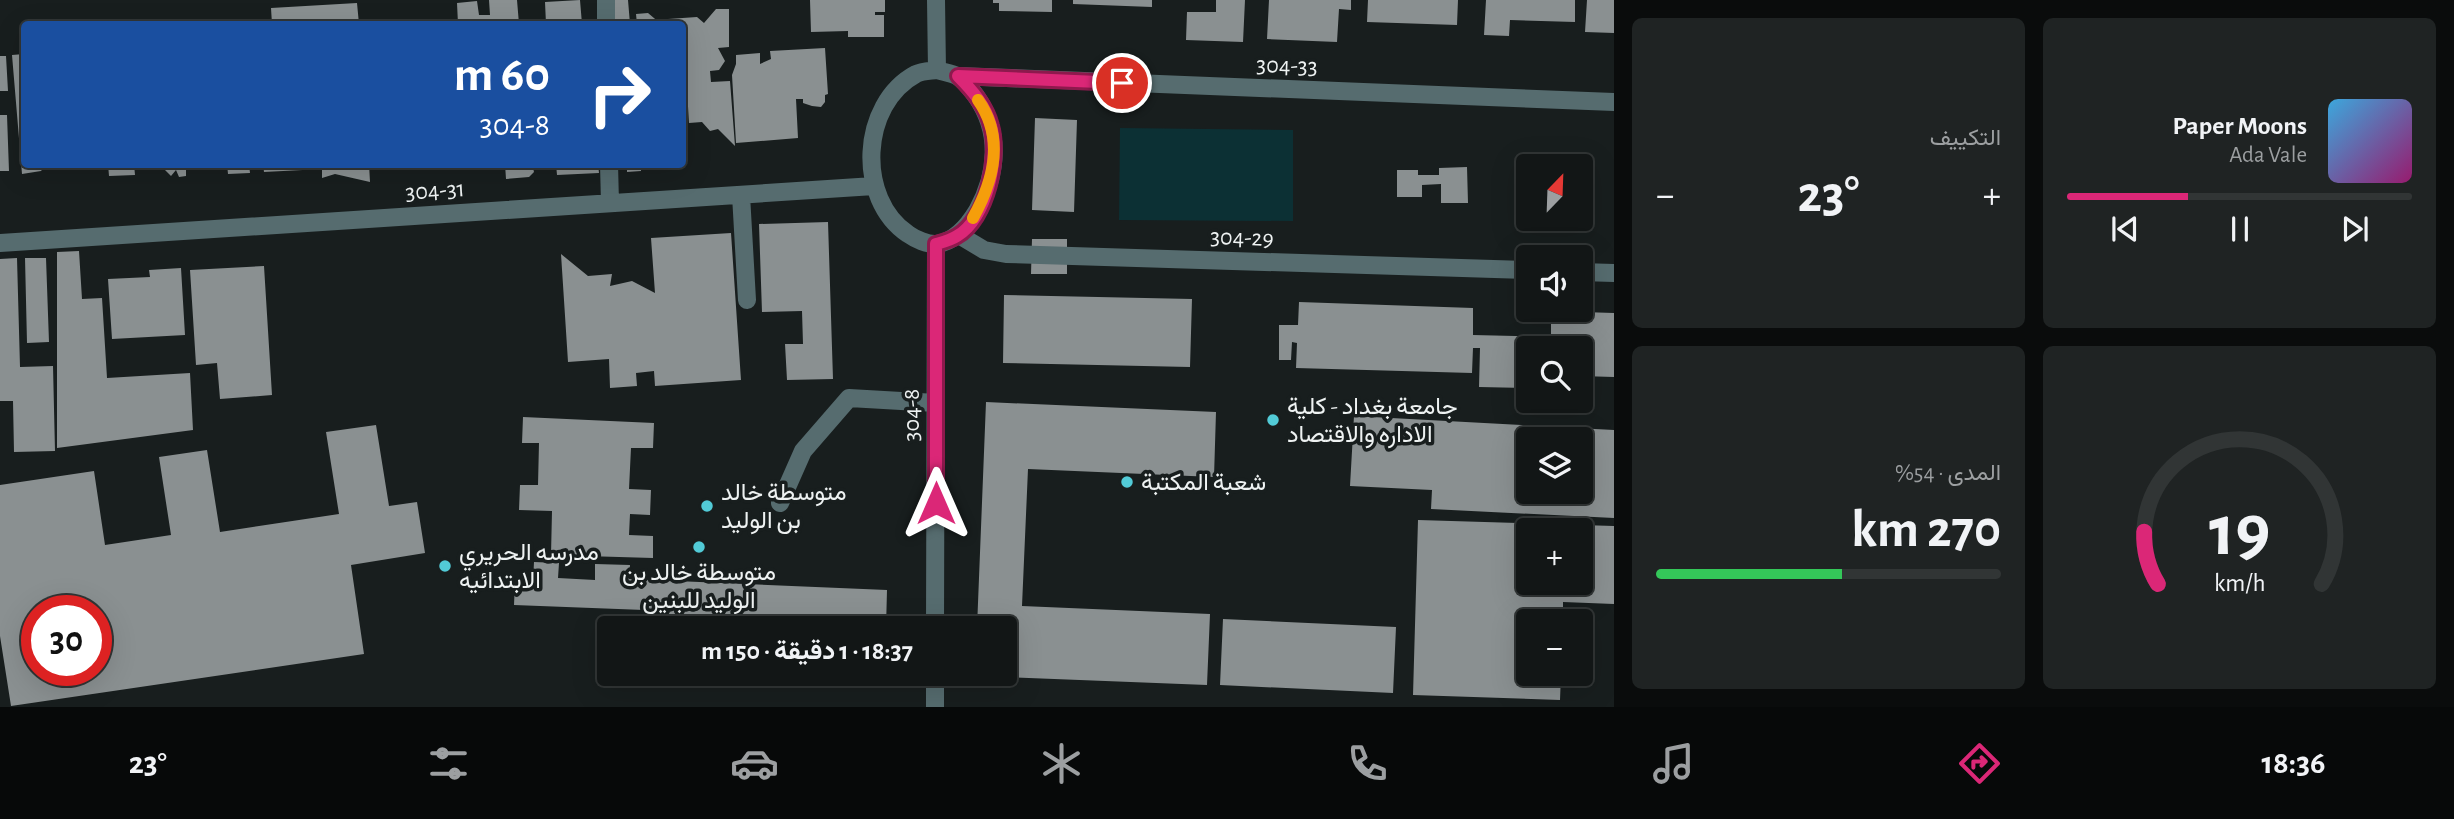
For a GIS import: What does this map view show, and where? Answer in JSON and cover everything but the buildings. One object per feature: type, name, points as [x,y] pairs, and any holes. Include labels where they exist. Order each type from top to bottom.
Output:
[{"type":"street","points":[[606,0],[606,21]]},
{"type":"street","points":[[936,0],[937,70]]},
{"type":"street","points":[[937,70],[958,76],[971,89],[991,125],[994,163],[990,181],[972,219],[959,235],[936,244],[916,240],[889,217],[874,186],[873,141],[883,110],[903,84],[918,73],[937,70]]},
{"type":"street","name":"304-33","points":[[958,76],[1614,102]]},
{"type":"street","points":[[609,168],[610,204]]},
{"type":"street","name":"304-31","points":[[0,243],[874,186]]},
{"type":"street","points":[[741,195],[747,299]]},
{"type":"street","name":"304-29","points":[[959,235],[985,250],[1006,254],[1516,270]]},
{"type":"street","name":"304-8","points":[[935,616],[936,244]]},
{"type":"street","points":[[1593,272],[1614,273]]},
{"type":"street","points":[[780,503],[803,451],[849,398],[936,403]]},
{"type":"street","points":[[935,686],[935,707]]},
{"type":"shaded area","points":[[1120,128],[1293,130],[1293,221],[1119,220]]},
{"type":"slow traffic","points":[[973,218],[983,200],[994,163],[991,125],[978,100]]},
{"type":"place","name":"جامعة بغداد - كلية الاداره والاقتصاد","points":[[1273,420]]},
{"type":"place","name":"شعبة المكتبة","points":[[1127,482]]},
{"type":"place","name":"متوسطة خالد بن الوليد","points":[[707,506]]},
{"type":"place","name":"متوسطة خالد بن الوليد للبنين","points":[[699,547]]},
{"type":"place","name":"مدرسه الحريري الابتدائيه","points":[[445,566]]},
{"type":"route","points":[[936,503],[936,244],[959,235],[972,219],[983,200],[994,163],[991,125],[971,89],[958,76],[1122,83]]}]
